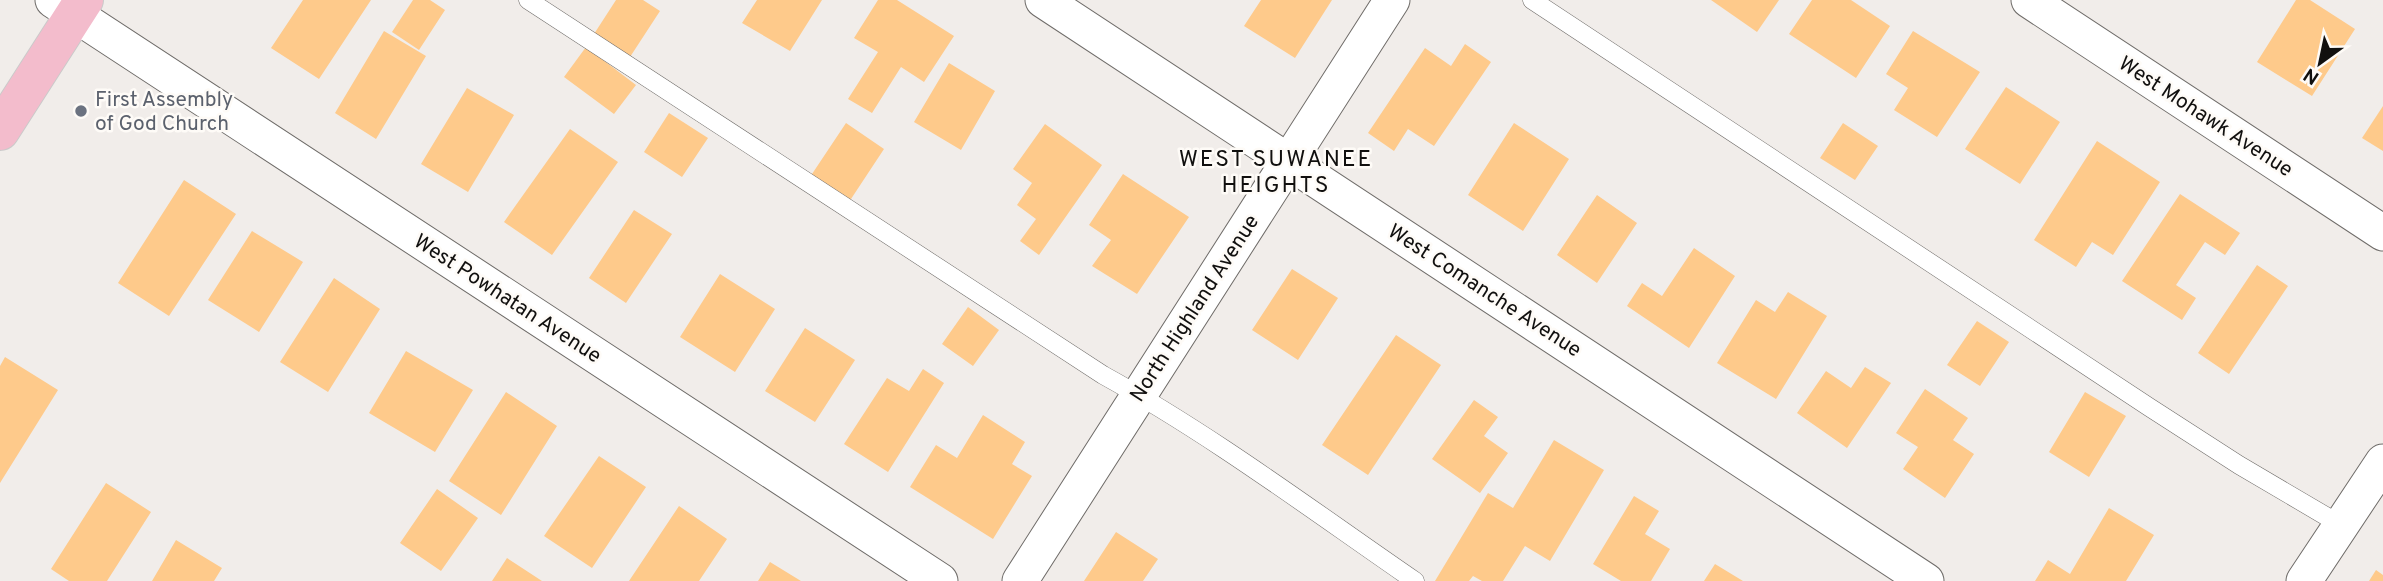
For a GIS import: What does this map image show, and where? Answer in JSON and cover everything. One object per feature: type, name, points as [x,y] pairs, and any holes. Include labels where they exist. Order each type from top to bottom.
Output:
[{"type":"main road","points":[[0,131],[70,5]]},
{"type":"street","name":"West Comanche Avenue","points":[[1043,0],[1926,581]]},
{"type":"street","name":"North Highland Avenue","points":[[1020,581],[1392,0]]},
{"type":"street","name":"West Mohawk Avenue","points":[[2029,0],[2383,233]]},
{"type":"street","name":"West Powhatan Avenue","points":[[70,5],[940,581]]},
{"type":"street","points":[[2304,581],[2383,462]]},
{"type":"lane","points":[[528,0],[1080,361],[1254,470],[1415,581]]},
{"type":"lane","points":[[1532,0],[2138,400],[2239,465],[2341,525]]},
{"type":"building","points":[[303,0],[371,0],[319,79],[271,48]]},
{"type":"building","points":[[413,0],[430,0],[445,10],[419,50],[392,32]]},
{"type":"building","points":[[616,0],[643,0],[660,11],[630,57],[594,34]]},
{"type":"building","points":[[757,0],[822,0],[790,51],[742,23]]},
{"type":"building","points":[[878,0],[897,0],[954,36],[924,82],[901,67],[872,113],[848,99],[878,52],[854,38]]},
{"type":"building","points":[[1261,0],[1332,0],[1295,58],[1244,26]]},
{"type":"building","points":[[1711,0],[1779,0],[1757,32]]},
{"type":"building","points":[[1812,0],[1851,0],[1890,26],[1856,78],[1789,34]]},
{"type":"building","points":[[2296,0],[2310,0],[2355,29],[2312,96],[2257,62]]},
{"type":"building","points":[[384,31],[426,56],[376,139],[335,113]]},
{"type":"building","points":[[1913,31],[1980,72],[1937,137],[1894,110],[1908,88],[1886,74]]},
{"type":"building","points":[[1465,44],[1491,62],[1434,146],[1408,129],[1394,151],[1368,133],[1425,48],[1451,66]]},
{"type":"building","points":[[586,47],[636,85],[614,114],[564,77]]},
{"type":"building","points":[[949,63],[995,91],[961,150],[914,122]]},
{"type":"building","points":[[2006,87],[2060,122],[2020,184],[1965,149]]},
{"type":"building","points":[[467,88],[514,115],[468,192],[421,164]]},
{"type":"building","points":[[2383,106],[2383,151],[2362,138]]},
{"type":"building","points":[[669,113],[708,138],[682,177],[644,152]]},
{"type":"building","points":[[846,123],[884,149],[849,202],[810,177]]},
{"type":"building","points":[[1514,123],[1569,159],[1523,231],[1468,195]]},
{"type":"building","points":[[1843,123],[1878,146],[1855,180],[1820,158]]},
{"type":"building","points":[[1045,124],[1102,165],[1039,255],[1020,241],[1036,219],[1017,205],[1032,183],[1013,169]]},
{"type":"building","points":[[570,129],[618,162],[552,255],[504,222]]},
{"type":"building","points":[[2097,141],[2160,182],[2113,255],[2092,242],[2076,267],[2034,240]]},
{"type":"building","points":[[1123,174],[1189,217],[1137,294],[1092,266],[1111,240],[1089,225]]},
{"type":"building","points":[[184,180],[236,214],[169,316],[118,283]]},
{"type":"building","points":[[2180,194],[2240,233],[2225,255],[2205,242],[2176,285],[2196,298],[2182,320],[2122,281]]},
{"type":"building","points":[[1597,195],[1637,223],[1597,283],[1557,255]]},
{"type":"building","points":[[634,210],[672,234],[626,303],[589,278]]},
{"type":"building","points":[[252,231],[303,262],[259,332],[208,300]]},
{"type":"building","points":[[1694,248],[1735,276],[1689,348],[1627,306],[1642,283],[1662,296]]},
{"type":"building","points":[[2257,265],[2288,286],[2229,374],[2198,353]]},
{"type":"building","points":[[1292,269],[1338,298],[1298,360],[1252,330]]},
{"type":"building","points":[[720,274],[775,309],[735,372],[680,337]]},
{"type":"building","points":[[334,278],[380,309],[328,392],[280,362]]},
{"type":"building","points":[[1788,292],[1827,316],[1776,399],[1717,363],[1756,300],[1775,312]]},
{"type":"building","points":[[968,307],[999,330],[973,366],[942,344]]},
{"type":"building","points":[[1977,321],[2009,342],[1980,386],[1947,365]]},
{"type":"building","points":[[805,328],[855,360],[815,422],[765,391]]},
{"type":"building","points":[[1396,335],[1441,365],[1368,475],[1322,445]]},
{"type":"building","points":[[406,351],[473,390],[435,452],[369,413]]},
{"type":"building","points":[[5,357],[58,390],[0,483],[0,366]]},
{"type":"building","points":[[1865,367],[1891,383],[1847,448],[1797,413],[1826,371],[1851,388]]},
{"type":"building","points":[[923,369],[944,383],[888,472],[844,444],[887,378],[909,391]]},
{"type":"building","points":[[1925,389],[1968,418],[1953,440],[1974,454],[1945,498],[1903,469],[1918,447],[1896,433]]},
{"type":"building","points":[[506,392],[557,426],[501,515],[449,481]]},
{"type":"building","points":[[2085,392],[2126,416],[2089,477],[2049,452]]},
{"type":"building","points":[[1474,400],[1498,417],[1484,436],[1508,453],[1480,493],[1432,459]]},
{"type":"building","points":[[983,415],[1025,442],[1012,464],[1032,476],[993,539],[910,487],[936,445],[957,458]]},
{"type":"building","points":[[1554,440],[1604,470],[1550,561],[1525,546],[1503,581],[1482,581],[1473,576],[1469,581],[1435,581],[1488,493],[1513,508]]},
{"type":"building","points":[[599,456],[646,487],[592,568],[544,536]]},
{"type":"building","points":[[106,483],[151,512],[107,581],[69,581],[51,569]]},
{"type":"building","points":[[437,489],[478,518],[441,571],[400,543]]},
{"type":"building","points":[[1634,496],[1659,511],[1645,534],[1670,549],[1651,581],[1621,581],[1593,564]]},
{"type":"building","points":[[679,506],[727,539],[699,581],[629,581]]},
{"type":"building","points":[[2109,508],[2154,535],[2126,581],[2035,581],[2048,560],[2070,574]]},
{"type":"building","points":[[1116,532],[1158,559],[1143,581],[1084,581]]},
{"type":"building","points":[[176,540],[222,568],[214,581],[152,581]]},
{"type":"building","points":[[507,558],[542,581],[492,581]]},
{"type":"building","points":[[770,562],[801,581],[758,581]]},
{"type":"building","points":[[1715,564],[1743,581],[1704,581]]},
{"type":"building","points":[[2376,570],[2383,575],[2383,581],[2369,581]]},
{"type":"place","name":"First Assembly of God Church","points":[[81,111]]},
{"type":"district","name":"WEST SUWANEE HEIGHTS","points":[[1276,171]]}]
